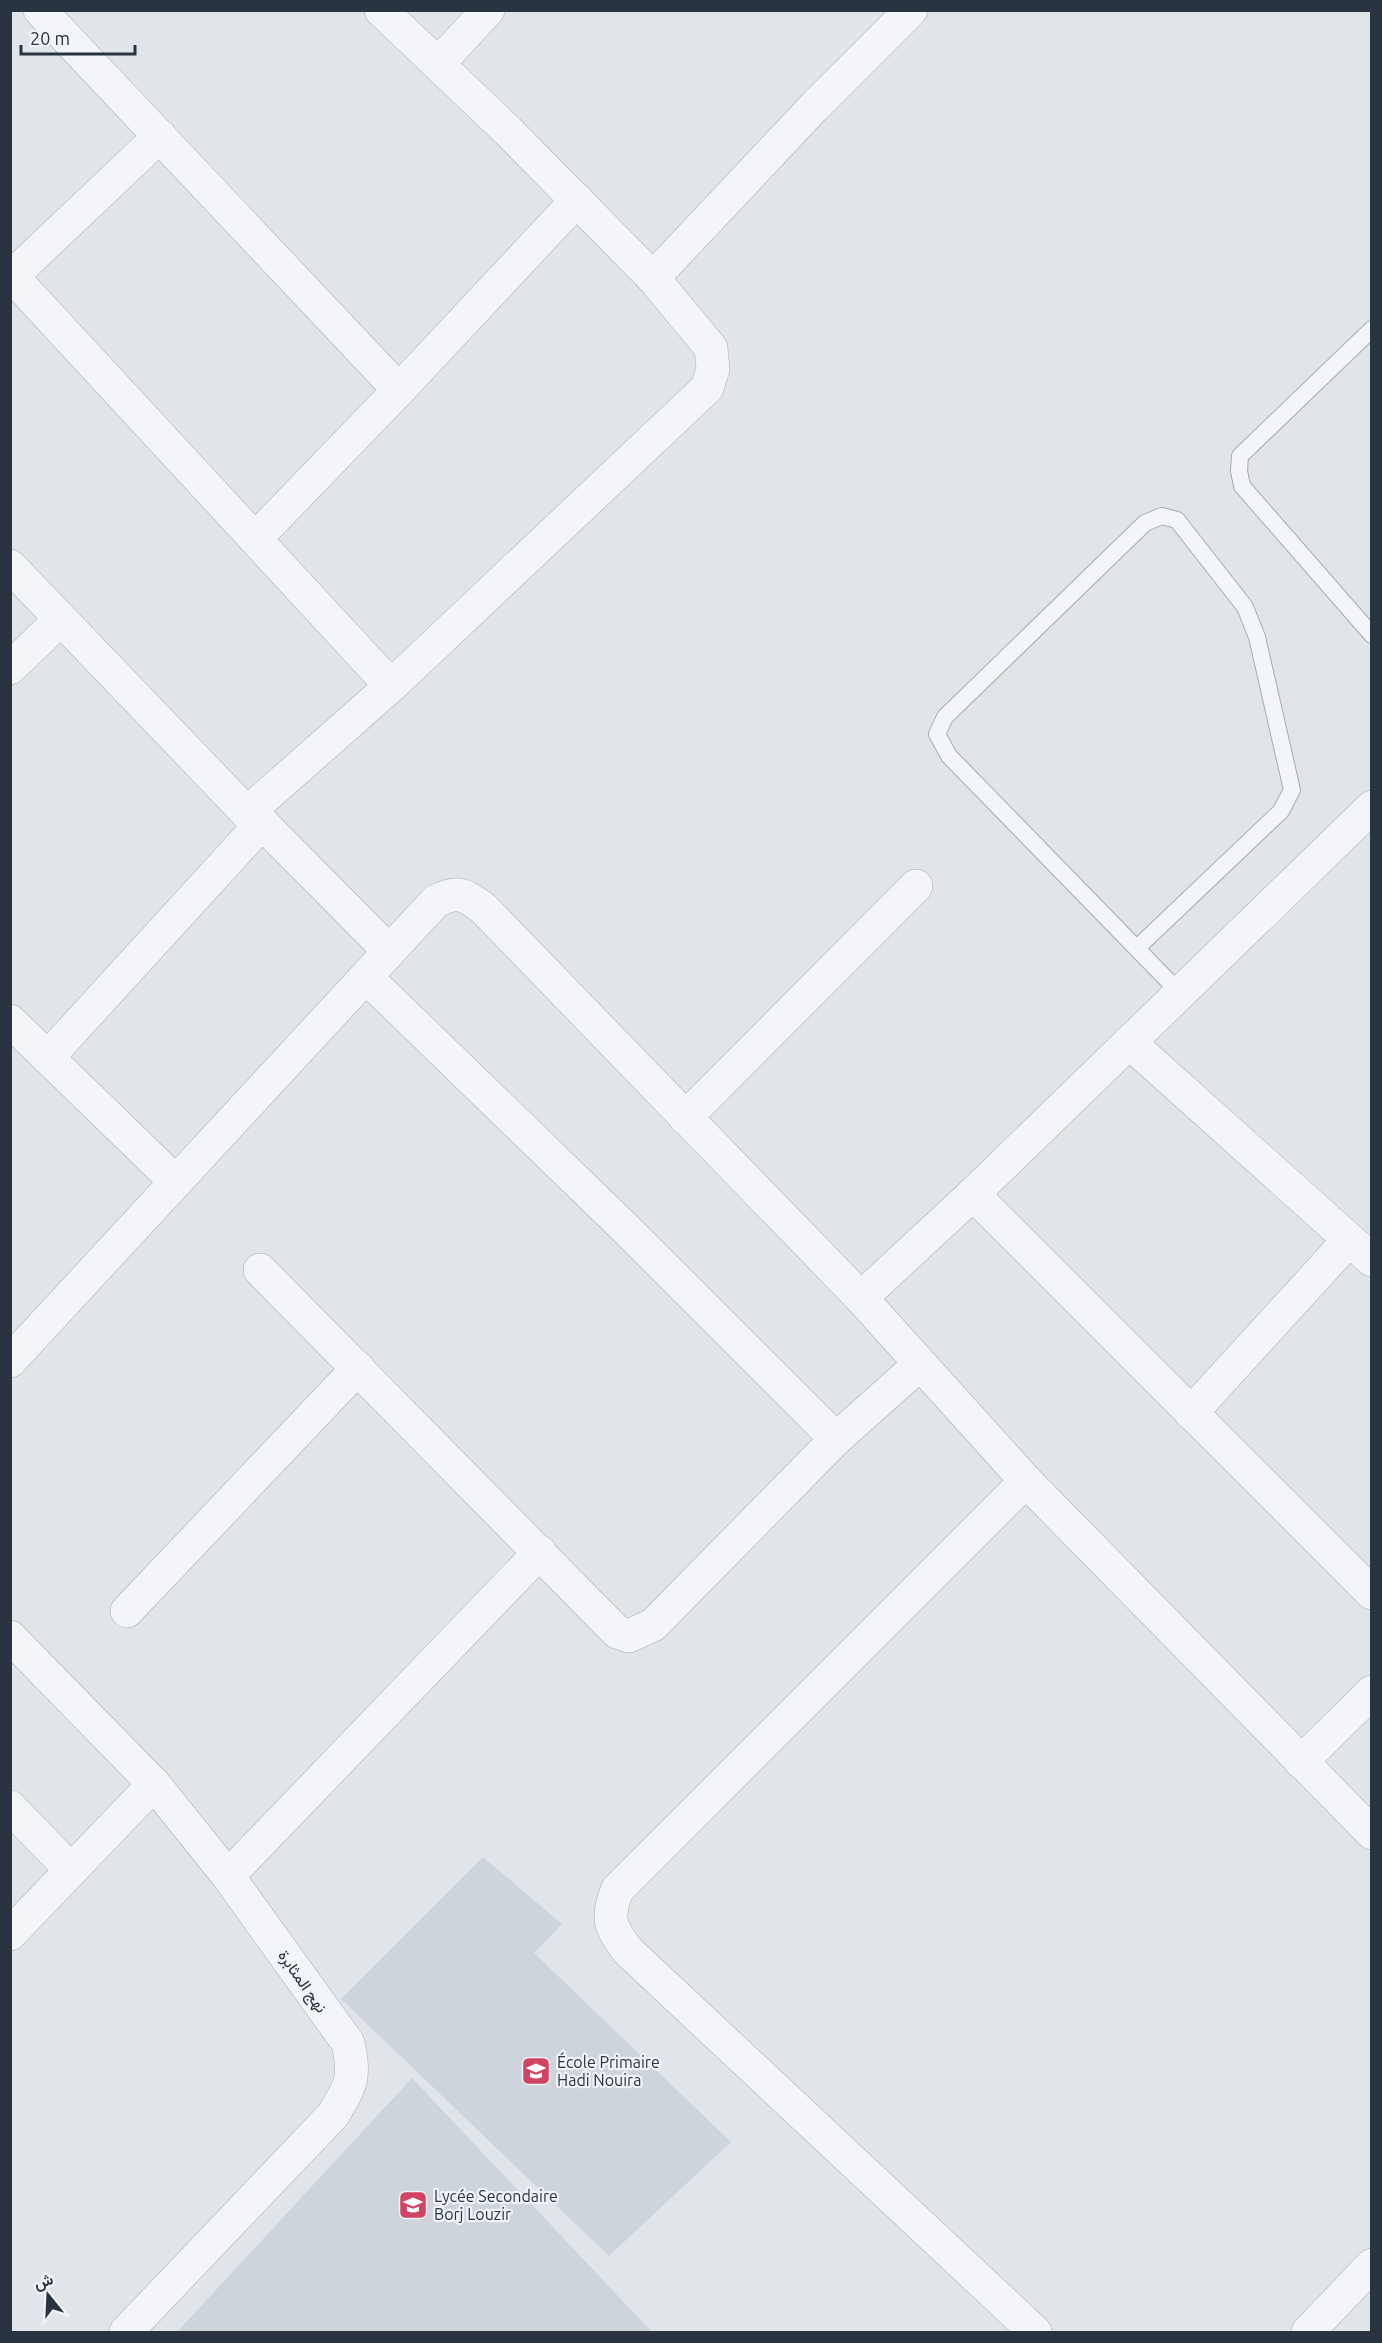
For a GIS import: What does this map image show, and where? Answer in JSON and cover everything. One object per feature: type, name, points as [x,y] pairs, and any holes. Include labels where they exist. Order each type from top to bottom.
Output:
[{"type":"street","points":[[48,1057],[254,818],[707,388],[713,369],[711,348],[653,278],[577,200],[381,10]]},
{"type":"street","points":[[438,64],[488,10]]},
{"type":"street","points":[[653,278],[815,106],[911,10]]},
{"type":"street","points":[[43,12],[399,390]]},
{"type":"street","points":[[160,136],[11,276],[391,686]]},
{"type":"street","points":[[255,539],[577,200]]},
{"type":"street","points":[[10,566],[254,818],[389,951]]},
{"type":"street","points":[[10,668],[60,620]]},
{"type":"street","points":[[861,1298],[973,1194],[1371,807]]},
{"type":"street","points":[[685,1118],[916,886]]},
{"type":"street","points":[[10,1361],[436,901],[450,894],[464,894],[483,908],[861,1298],[1026,1481],[1371,1833]]},
{"type":"street","points":[[366,977],[623,1226],[836,1439]]},
{"type":"street","points":[[10,1022],[176,1182]]},
{"type":"street","points":[[1129,1042],[1360,1250],[1191,1413]]},
{"type":"street","points":[[973,1194],[1371,1593]]},
{"type":"street","points":[[260,1270],[617,1632],[628,1636],[640,1634],[653,1625],[836,1439],[919,1365]]},
{"type":"street","points":[[127,1611],[358,1368]]},
{"type":"street","points":[[1026,1481],[617,1890],[609,1910],[614,1930],[627,1950],[1035,2332]]},
{"type":"street","points":[[228,1876],[540,1552]]},
{"type":"street","name":"نهج المثابرة","points":[[10,1637],[154,1784],[228,1876],[348,2043],[353,2068],[348,2090],[333,2115],[126,2332]]},
{"type":"street","points":[[1301,1762],[1371,1692]]},
{"type":"street","points":[[10,1934],[154,1784]]},
{"type":"street","points":[[10,1807],[70,1870]]},
{"type":"street","points":[[1308,2332],[1371,2265]]},
{"type":"lane","points":[[1371,329],[1240,456],[1239,471],[1242,486],[1371,635]]},
{"type":"lane","points":[[1137,948],[1281,812],[1292,790],[1257,637],[1245,607],[1177,520],[1162,516],[1145,523],[945,717],[937,734],[949,756],[1180,993]]},
{"type":"shaded area","name":"École Primaire Hadi Nouira","points":[[483,1857],[562,1924],[534,1953],[731,2142],[609,2256],[341,1999]]},
{"type":"shaded area","name":"Lycée Secondaire Borj Louzir","points":[[412,2078],[652,2332],[177,2332]]},
{"type":"place","name":"École Primaire Hadi Nouira","points":[[536,2071]]},
{"type":"place","name":"Lycée Secondaire Borj Louzir","points":[[413,2205]]}]
